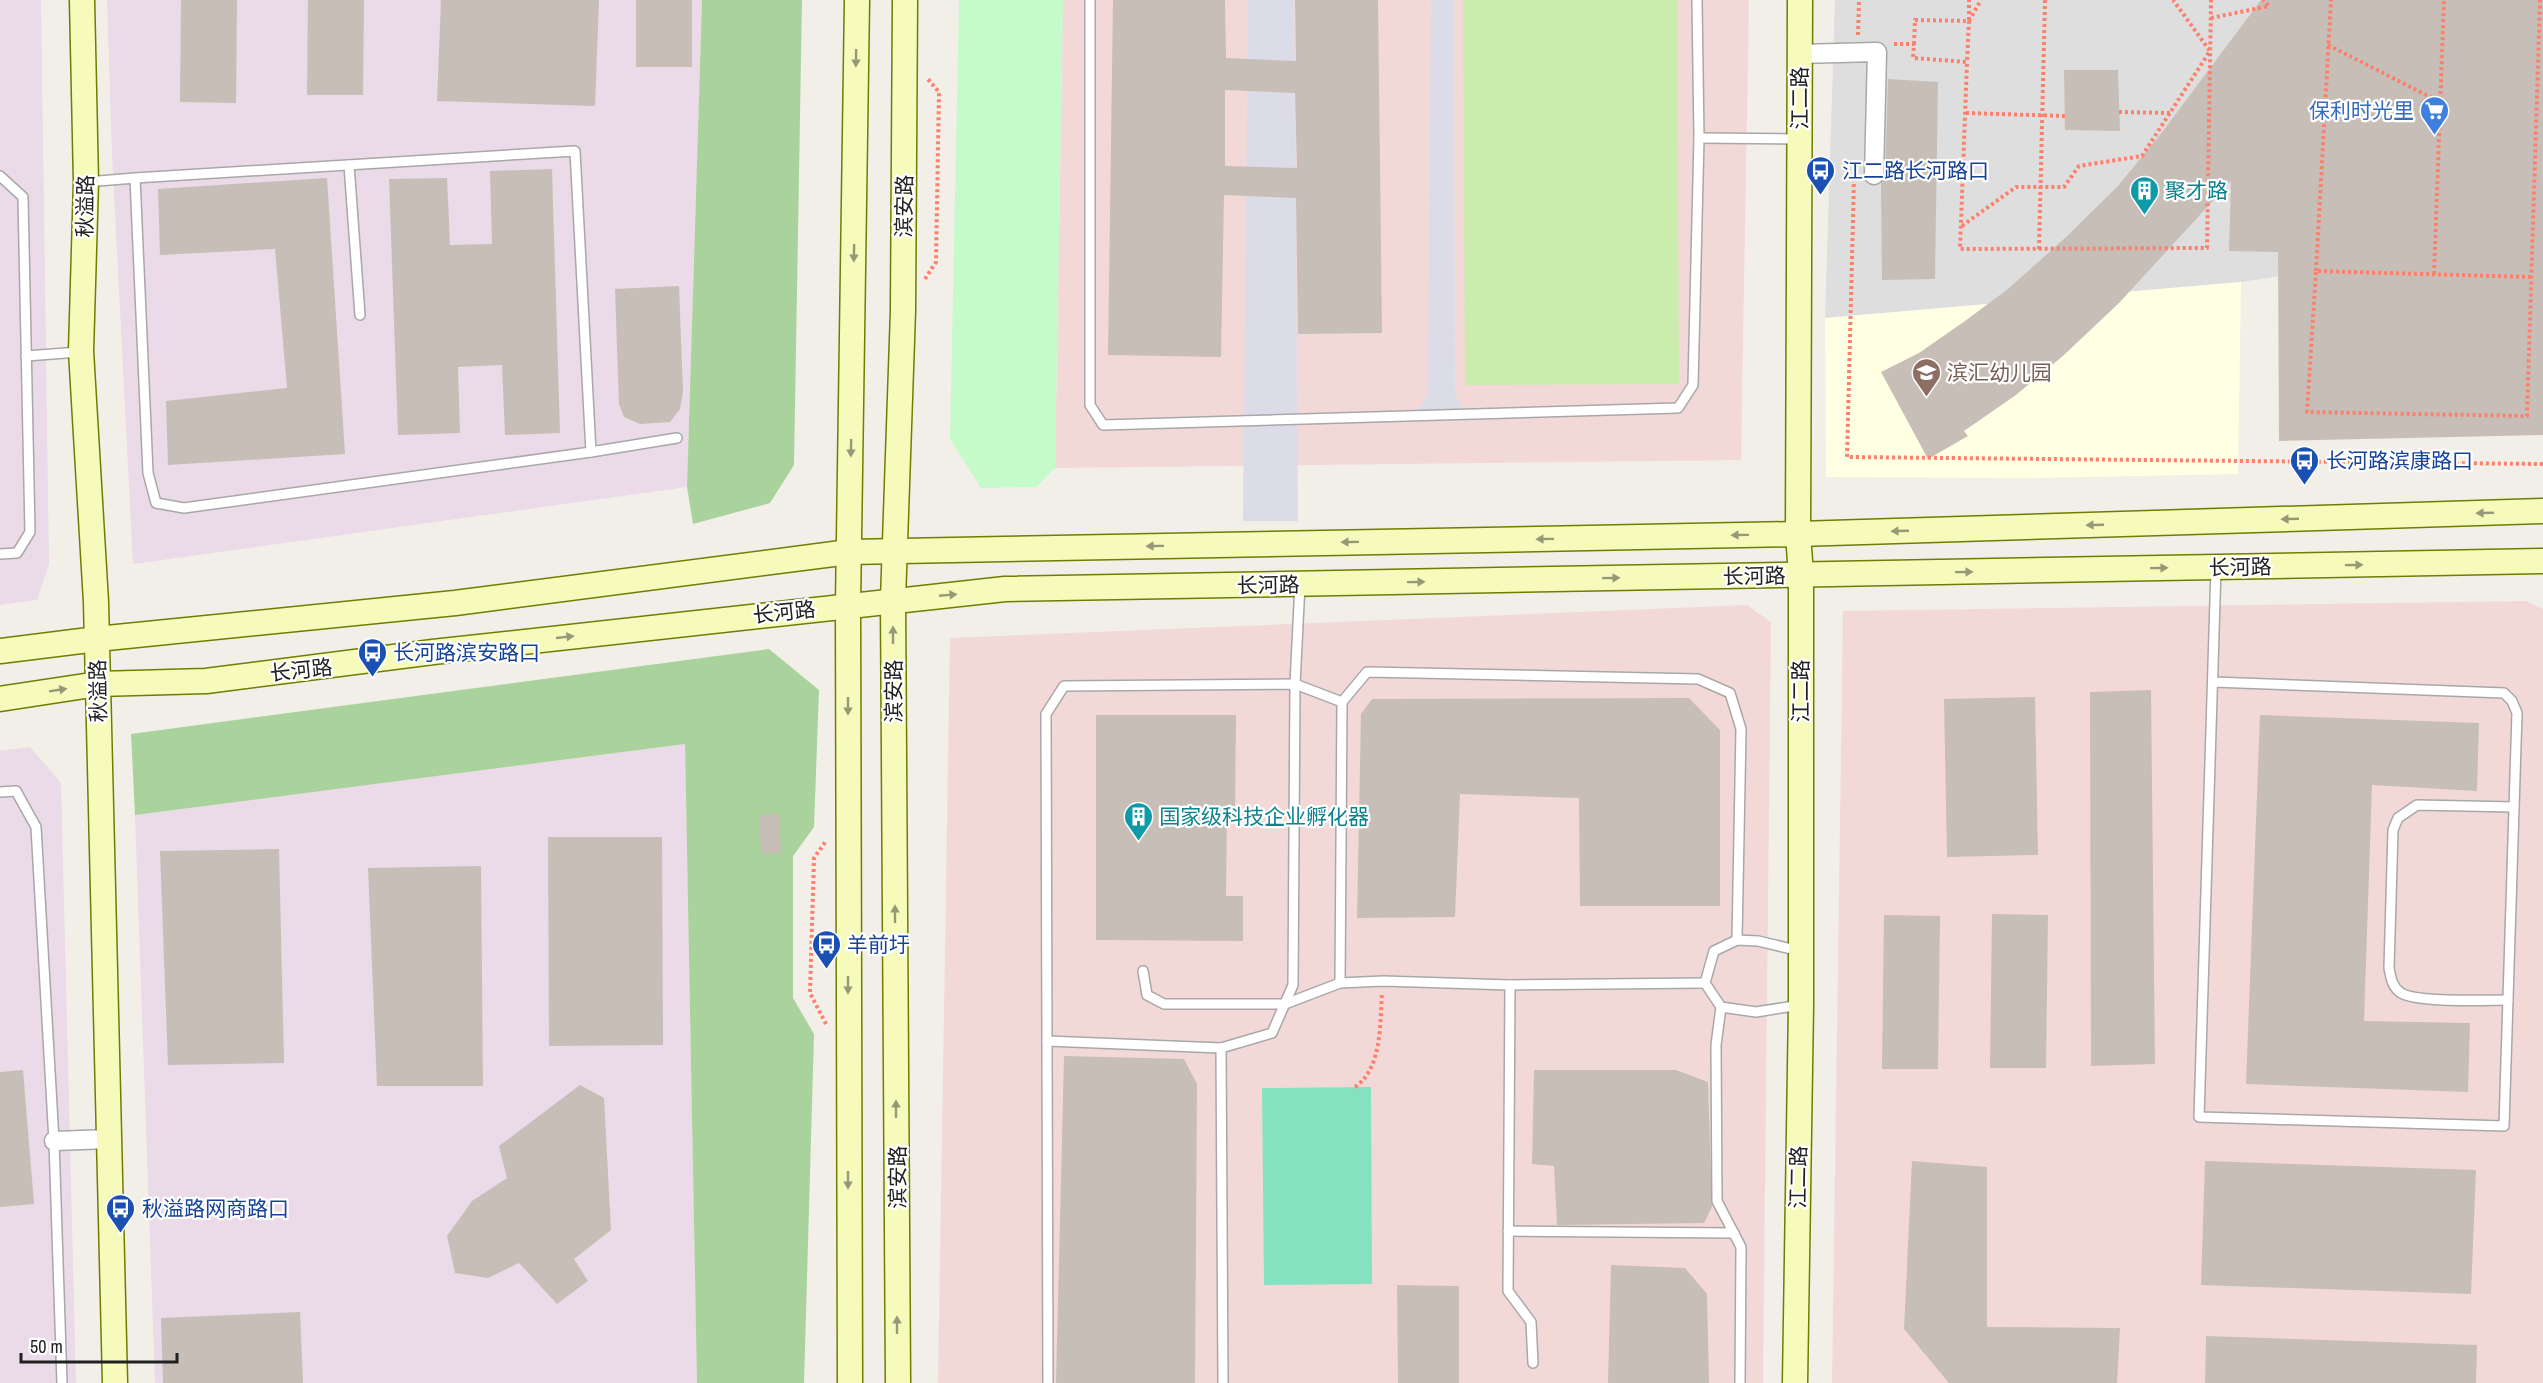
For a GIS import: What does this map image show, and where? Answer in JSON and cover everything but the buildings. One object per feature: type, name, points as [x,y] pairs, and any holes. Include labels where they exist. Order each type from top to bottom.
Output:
[{"type":"main road","name":"秋溢路","points":[[82,0],[86,182],[81,351],[97,639],[115,1383]]},
{"type":"main road","points":[[850,1383],[849,552],[857,0]]},
{"type":"main road","name":"滨安路","points":[[897,1383],[893,551],[903,311],[905,0]]},
{"type":"main road","name":"江二路","points":[[1795,1383],[1801,1005],[1801,575],[1798,534],[1800,0]]},
{"type":"main road","name":"长河路","points":[[0,651],[455,603],[849,552],[1798,534],[2543,511]]},
{"type":"main road","name":"长河路","points":[[0,699],[98,684],[206,681],[849,605],[1005,590],[2543,561]]},
{"type":"street","points":[[1799,54],[1877,52],[1874,176]]},
{"type":"street","points":[[54,1141],[109,1139]]},
{"type":"lane","points":[[1090,0],[1090,405],[1103,425],[1678,408],[1693,386],[1699,138],[1697,0]]},
{"type":"lane","points":[[1699,138],[1799,139]]},
{"type":"lane","points":[[86,182],[575,151],[591,452]]},
{"type":"lane","points":[[349,165],[360,315]]},
{"type":"lane","points":[[0,176],[23,197],[30,532],[17,553],[0,554]]},
{"type":"lane","points":[[135,178],[148,473],[156,502],[184,508],[677,438]]},
{"type":"lane","points":[[26,356],[81,351]]},
{"type":"lane","points":[[2213,682],[2504,693],[2512,701],[2517,714],[2504,1126],[2199,1117],[2216,567]]},
{"type":"lane","points":[[1047,1041],[1221,1048],[1272,1033],[1293,985],[1295,684],[1300,584]]},
{"type":"lane","points":[[1340,983],[1342,702],[1367,672],[1698,679],[1730,693],[1742,729],[1737,940]]},
{"type":"lane","points":[[1048,1383],[1046,714],[1064,686],[1295,684],[1342,702]]},
{"type":"lane","points":[[0,792],[16,790],[36,827],[54,1141],[62,1383]]},
{"type":"lane","points":[[2508,1000],[2419,998],[2401,993],[2392,982],[2389,968],[2392,830],[2398,818],[2417,805],[2514,807]]},
{"type":"lane","points":[[1740,1383],[1741,1247],[1717,1201],[1716,1045],[1721,1007],[1705,983],[1714,951],[1737,940],[1758,941],[1800,951]]},
{"type":"lane","points":[[1143,971],[1147,995],[1164,1004],[1285,1004],[1340,983],[1383,981],[1510,985],[1705,983]]},
{"type":"lane","points":[[1510,985],[1508,1291],[1531,1322],[1533,1363]]},
{"type":"lane","points":[[1721,1007],[1756,1012],[1801,1005]]},
{"type":"lane","points":[[1221,1048],[1223,1383]]},
{"type":"lane","points":[[1508,1231],[1734,1233]]},
{"type":"path","points":[[1858,47],[1859,0]]},
{"type":"path","points":[[1969,0],[1960,249],[2207,248],[2211,0]]},
{"type":"path","points":[[1969,21],[1981,0]]},
{"type":"path","points":[[2039,249],[2045,0]]},
{"type":"path","points":[[2173,0],[2210,51]]},
{"type":"path","points":[[2211,18],[2269,6],[2264,0]]},
{"type":"path","points":[[2331,0],[2307,412],[2527,416],[2540,0]]},
{"type":"path","points":[[2434,274],[2444,0]]},
{"type":"path","points":[[1967,62],[1913,58],[1914,20],[1969,21]]},
{"type":"path","points":[[1891,44],[1914,44]]},
{"type":"path","points":[[2328,45],[2440,102]]},
{"type":"path","points":[[1961,226],[2016,187],[2064,187],[2079,166],[2142,156],[2210,51]]},
{"type":"path","points":[[905,52],[939,92],[936,262],[922,282]]},
{"type":"path","points":[[2119,112],[2170,112]]},
{"type":"path","points":[[1966,113],[2065,116]]},
{"type":"path","points":[[1854,176],[1847,457],[2543,464]]},
{"type":"path","points":[[2316,271],[2531,277]]},
{"type":"path","points":[[828,839],[814,858],[810,993],[831,1033]]},
{"type":"path","points":[[1355,1087],[1365,1080],[1378,1045],[1383,981]]},
{"type":"shaded area","points":[[0,0],[41,0],[49,564],[37,600],[0,605]]},
{"type":"shaded area","points":[[107,0],[702,0],[687,487],[133,564],[112,154]]},
{"type":"shaded area","points":[[1063,0],[1749,0],[1741,460],[1055,468]]},
{"type":"shaded area","points":[[1248,0],[1294,0],[1298,521],[1243,521]]},
{"type":"shaded area","points":[[1431,0],[1454,0],[1455,394],[1466,415],[1415,416],[1428,393]]},
{"type":"shaded area","points":[[1835,0],[2339,0],[2316,271],[2241,282],[1825,318]]},
{"type":"shaded area","points":[[2241,282],[2238,474],[2027,478],[1826,477],[1825,318]]},
{"type":"shaded area","points":[[2526,601],[2543,609],[2543,1383],[1832,1383],[1843,611]]},
{"type":"shaded area","points":[[1747,605],[1771,622],[1763,1383],[938,1383],[950,638]]},
{"type":"shaded area","points":[[685,744],[697,1383],[155,1383],[135,815]]},
{"type":"shaded area","points":[[30,747],[61,783],[76,1383],[0,1383],[0,751]]},
{"type":"green space","points":[[702,0],[802,0],[794,465],[770,503],[693,524],[687,487]]},
{"type":"green space","points":[[959,0],[1063,0],[1055,468],[1036,487],[981,488],[950,439]]},
{"type":"green space","points":[[1463,0],[1677,0],[1679,384],[1465,385]]},
{"type":"green space","points":[[769,649],[819,690],[814,827],[793,856],[793,998],[814,1034],[804,1383],[697,1383],[685,744],[135,815],[131,734]]},
{"type":"green space","points":[[1371,1087],[1372,1284],[1264,1285],[1262,1088]]},
{"type":"place","name":"保利时光里","points":[[2435,136]]},
{"type":"place","name":"江二路长河路口","points":[[1821,196]]},
{"type":"place","name":"聚才路","points":[[2144,216]]},
{"type":"place","name":"滨汇幼儿园","points":[[1926,398]]},
{"type":"place","name":"长河路滨康路口","points":[[2305,486]]},
{"type":"place","name":"长河路滨安路口","points":[[372,678]]},
{"type":"place","name":"国家级科技企业孵化器","points":[[1138,842]]},
{"type":"place","name":"羊前圩","points":[[826,970]]},
{"type":"place","name":"秋溢路网商路口","points":[[121,1234]]}]
